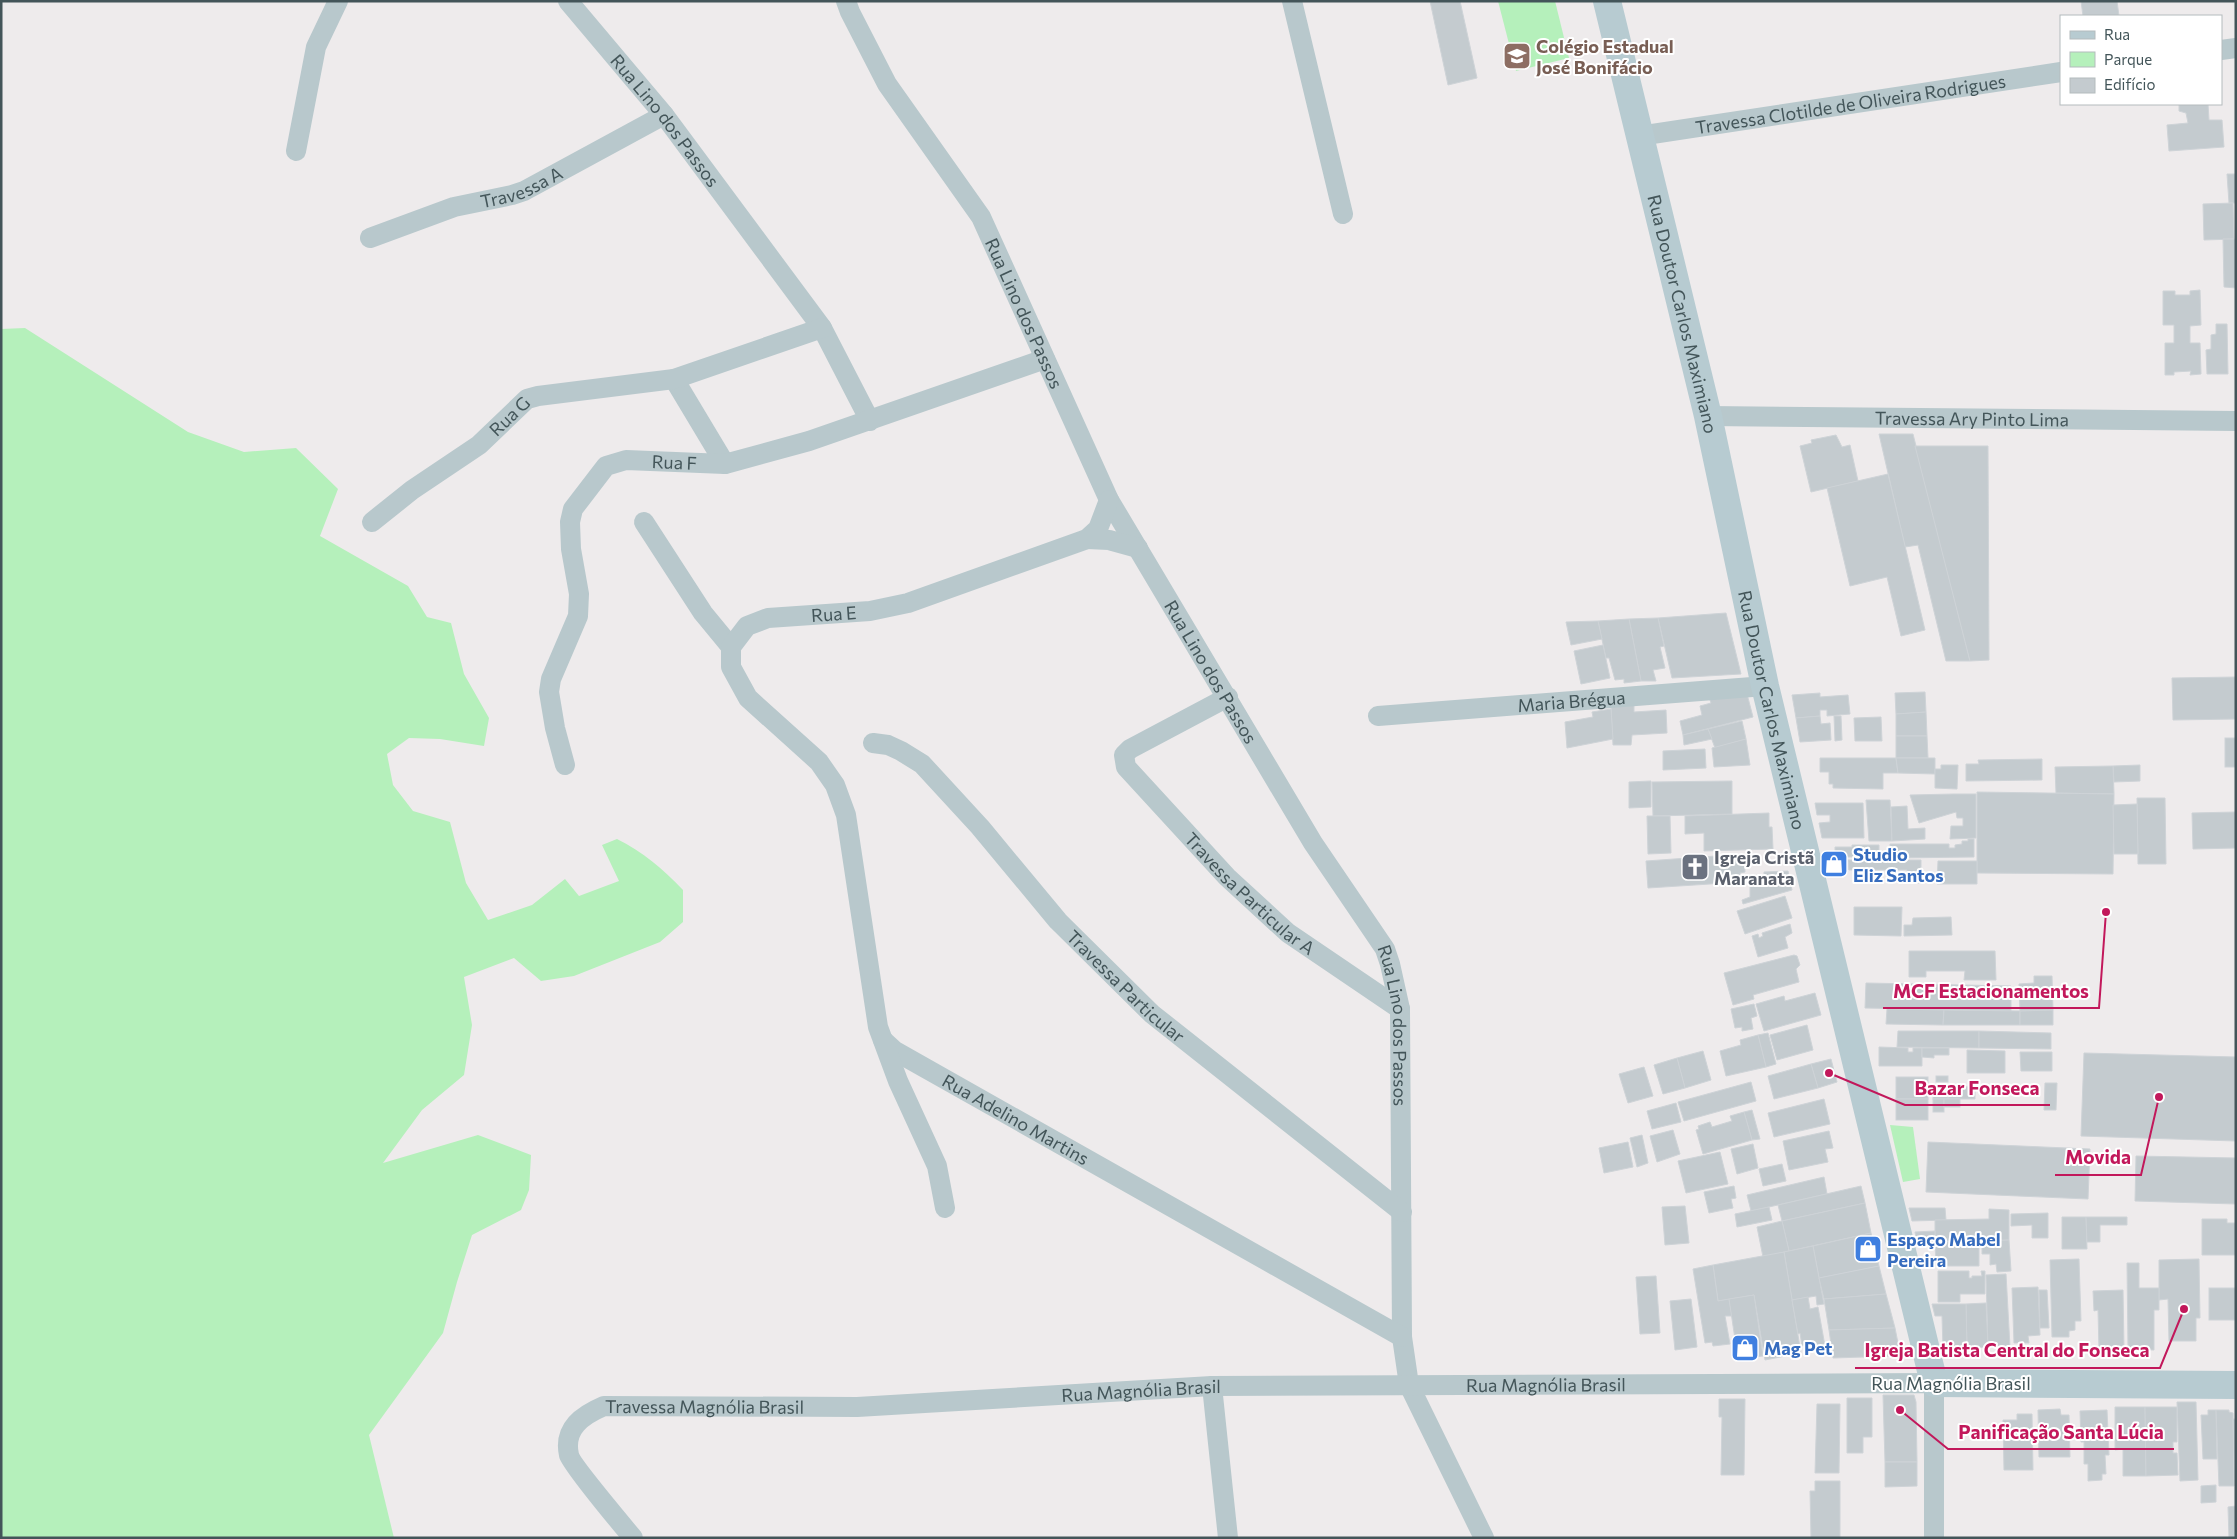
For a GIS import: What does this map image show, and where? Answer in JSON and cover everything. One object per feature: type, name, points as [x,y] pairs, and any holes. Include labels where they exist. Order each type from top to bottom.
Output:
[{"type":"main road","name":"Rua Doutor Carlos Maximiano","points":[[1607,1],[1708,416],[1765,686],[1934,1383]]},
{"type":"main road","name":"Rua Magnólia Brasil","points":[[1934,1383],[2236,1385]]},
{"type":"street","points":[[296,151],[316,47],[338,1]]},
{"type":"street","name":"Rua Lino dos Passos","points":[[568,1],[664,115],[822,328],[870,421]]},
{"type":"street","name":"Rua Lino dos Passos","points":[[846,1],[887,84],[973,203],[981,217],[1109,500],[1228,697],[1313,843],[1385,949],[1400,1008],[1402,1337],[1409,1385],[1484,1538]]},
{"type":"street","points":[[1292,1],[1343,214]]},
{"type":"street","points":[[2222,50],[2236,48]]},
{"type":"street","name":"Travessa Clotilde de Oliveira Rodrigues","points":[[1639,136],[2060,72]]},
{"type":"street","name":"Travessa A","points":[[370,238],[454,207],[512,196],[524,191],[664,115]]},
{"type":"street","name":"Rua G","points":[[372,522],[412,490],[479,445],[527,399],[538,396],[674,380],[822,328]]},
{"type":"street","name":"Rua F","points":[[565,765],[555,728],[549,692],[551,679],[578,616],[579,594],[571,549],[570,522],[573,509],[606,466],[614,462],[626,460],[725,464],[810,441],[1045,359]]},
{"type":"street","points":[[674,380],[725,464]]},
{"type":"street","name":"Travessa Ary Pinto Lima","points":[[1708,416],[2236,421]]},
{"type":"street","points":[[1087,538],[1098,529],[1109,500]]},
{"type":"street","points":[[644,522],[702,614],[731,647],[731,668],[748,698],[819,762],[835,785],[846,815],[878,1027],[898,1081],[937,1166],[945,1208]]},
{"type":"street","name":"Rua E","points":[[731,647],[747,626],[768,618],[870,611],[908,603],[1087,538],[1108,540],[1138,548]]},
{"type":"street","name":"Maria Brégua","points":[[1378,716],[1765,686]]},
{"type":"street","name":"Travessa Particular A","points":[[1228,697],[1130,749],[1124,755],[1126,767],[1227,877],[1288,933],[1400,1008]]},
{"type":"street","name":"Travessa Particular","points":[[873,743],[888,745],[922,764],[980,827],[1058,921],[1152,1014],[1402,1212]]},
{"type":"street","name":"Rua Adelino Martins","points":[[883,1040],[904,1056],[1402,1337]]},
{"type":"street","name":"Rua Magnólia Brasil","points":[[857,1407],[1212,1386],[1934,1383]]},
{"type":"street","name":"Rua Doutor Carlos Maximiano","points":[[1934,1383],[1934,1538]]},
{"type":"street","points":[[1212,1386],[1228,1538]]},
{"type":"street","name":"Travessa Magnólia Brasil","points":[[633,1538],[569,1456],[569,1438],[576,1423],[586,1413],[604,1406],[857,1407]]},
{"type":"green space","points":[[1498,1],[1555,1],[1569,58],[1516,71]]},
{"type":"green space","points":[[25,328],[188,432],[244,452],[296,448],[338,489],[320,536],[408,586],[427,617],[451,623],[464,674],[489,718],[484,746],[440,739],[409,738],[387,754],[393,785],[413,811],[450,822],[466,883],[488,920],[532,905],[565,879],[579,896],[619,881],[602,845],[617,839],[652,862],[683,890],[683,922],[660,942],[574,976],[541,981],[514,958],[464,977],[472,1025],[464,1075],[422,1110],[383,1163],[478,1135],[531,1155],[529,1190],[521,1210],[472,1235],[443,1333],[369,1435],[394,1538],[1,1538],[1,329]]},
{"type":"green space","points":[[1890,1125],[1913,1127],[1920,1179],[1903,1182]]},
{"type":"building","points":[[1430,1],[1460,1],[1477,78],[1448,85]]},
{"type":"building","points":[[2081,1],[2117,1],[2119,15],[2083,15]]},
{"type":"building","points":[[2179,105],[2208,105],[2209,120],[2222,120],[2224,147],[2169,151],[2167,125],[2188,123],[2186,113],[2179,111]]},
{"type":"building","points":[[2227,174],[2236,174],[2236,203],[2229,203]]},
{"type":"building","points":[[2233,203],[2234,239],[2204,240],[2203,204]]},
{"type":"building","points":[[2223,239],[2236,239],[2236,288],[2224,287]]},
{"type":"building","points":[[2200,290],[2201,325],[2190,326],[2190,343],[2200,343],[2201,374],[2190,375],[2191,371],[2174,372],[2174,375],[2165,375],[2165,343],[2174,343],[2174,325],[2163,325],[2163,291],[2175,291],[2175,295],[2190,295],[2190,291]]},
{"type":"building","points":[[2216,324],[2227,324],[2228,374],[2207,374],[2206,350],[2211,349],[2211,335],[2216,334]]},
{"type":"building","points":[[1879,434],[1913,434],[1970,661],[1946,661],[1918,545],[1905,547]]},
{"type":"building","points":[[1836,435],[1842,447],[1850,445],[1858,481],[1811,492],[1800,446],[1812,443],[1811,440]]},
{"type":"building","points":[[1915,446],[1988,446],[1989,660],[1970,661]]},
{"type":"building","points":[[1888,474],[1925,630],[1901,636],[1887,577],[1850,586],[1827,488]]},
{"type":"building","points":[[1726,613],[1741,674],[1672,678],[1658,618]]},
{"type":"building","points":[[1658,618],[1664,646],[1660,647],[1665,668],[1653,670],[1656,681],[1641,681],[1629,619]]},
{"type":"building","points":[[1629,619],[1641,681],[1624,683],[1624,679],[1615,680],[1609,658],[1606,658],[1598,621]]},
{"type":"building","points":[[1598,621],[1602,639],[1571,645],[1566,622]]},
{"type":"building","points":[[1603,645],[1610,678],[1581,684],[1574,651]]},
{"type":"building","points":[[2236,677],[2236,719],[2173,720],[2172,678]]},
{"type":"building","points":[[1925,692],[1926,712],[1896,714],[1895,693]]},
{"type":"building","points":[[1820,693],[1820,697],[1848,695],[1850,714],[1827,716],[1827,710],[1820,710],[1820,716],[1796,718],[1792,695]]},
{"type":"building","points":[[1747,694],[1753,717],[1683,735],[1680,721],[1702,715],[1700,706],[1711,703],[1709,697]]},
{"type":"building","points":[[1634,705],[1634,712],[1666,710],[1667,733],[1632,735],[1631,745],[1613,745],[1611,706]]},
{"type":"building","points":[[1611,709],[1613,739],[1567,748],[1565,722],[1593,717],[1592,712]]},
{"type":"building","points":[[1926,712],[1927,736],[1896,736],[1896,714]]},
{"type":"building","points":[[1820,716],[1821,724],[1830,723],[1831,740],[1800,742],[1796,718]]},
{"type":"building","points":[[1834,716],[1841,716],[1842,740],[1835,741]]},
{"type":"building","points":[[1881,717],[1882,741],[1855,741],[1854,718]]},
{"type":"building","points":[[1742,721],[1746,739],[1715,748],[1708,729]]},
{"type":"building","points":[[1708,729],[1712,739],[1684,745],[1683,735]]},
{"type":"building","points":[[1896,736],[1927,736],[1928,758],[1896,758]]},
{"type":"building","points":[[2225,738],[2236,738],[2236,767],[2225,767]]},
{"type":"building","points":[[1746,739],[1750,765],[1714,767],[1712,748]]},
{"type":"building","points":[[1705,749],[1706,768],[1663,770],[1663,751]]},
{"type":"building","points":[[1820,758],[1896,758],[1898,773],[1883,773],[1883,789],[1833,788],[1833,784],[1829,784],[1829,772],[1820,772]]},
{"type":"building","points":[[1896,758],[1935,758],[1935,774],[1898,773]]},
{"type":"building","points":[[2042,759],[2042,780],[1966,781],[1966,764],[1979,764],[1978,760]]},
{"type":"building","points":[[1941,765],[1958,765],[1957,789],[1935,788],[1935,769],[1941,769]]},
{"type":"building","points":[[2140,765],[2140,781],[2114,782],[2113,766]]},
{"type":"building","points":[[2113,766],[2114,794],[2056,793],[2055,767]]},
{"type":"building","points":[[1651,781],[1651,807],[1629,808],[1629,782]]},
{"type":"building","points":[[1732,781],[1732,814],[1653,816],[1652,782]]},
{"type":"building","points":[[1977,792],[2114,794],[2113,874],[1977,873]]},
{"type":"building","points":[[1976,794],[1976,838],[1950,839],[1951,826],[1963,826],[1963,818],[1957,818],[1956,812],[1919,823],[1910,795]]},
{"type":"building","points":[[2137,798],[2165,798],[2166,864],[2138,864]]},
{"type":"building","points":[[1866,800],[1890,800],[1892,841],[1869,841]]},
{"type":"building","points":[[1815,803],[1863,803],[1864,838],[1822,838],[1819,823],[1830,822],[1830,815],[1817,815]]},
{"type":"building","points":[[2137,804],[2138,854],[2114,854],[2113,805]]},
{"type":"building","points":[[1907,806],[1908,829],[1925,828],[1925,839],[1892,841],[1891,807]]},
{"type":"building","points":[[2236,812],[2236,848],[2193,849],[2192,813]]},
{"type":"building","points":[[1769,813],[1769,827],[1772,827],[1773,849],[1704,851],[1704,833],[1685,834],[1685,816]]},
{"type":"building","points":[[1647,816],[1670,816],[1671,853],[1648,854]]},
{"type":"building","points":[[1968,839],[1974,839],[1974,857],[1891,858],[1890,844],[1949,844],[1949,848],[1955,848],[1955,845],[1962,844],[1962,841],[1968,841]]},
{"type":"building","points":[[1852,845],[1879,845],[1879,857],[1835,857],[1835,847],[1852,847]]},
{"type":"building","name":"Igreja Cristã Maranata","points":[[1744,854],[1745,872],[1740,873],[1741,882],[1648,888],[1646,861]]},
{"type":"building","points":[[1828,860],[1848,860],[1848,870],[1831,870]]},
{"type":"building","points":[[1848,860],[1921,860],[1921,883],[1907,883],[1907,870],[1849,870]]},
{"type":"building","points":[[1938,861],[1977,861],[1977,884],[1937,884]]},
{"type":"building","points":[[1788,871],[1792,890],[1743,904],[1742,900],[1750,897],[1750,883],[1754,883],[1754,877],[1764,876],[1764,872]]},
{"type":"building","points":[[1785,896],[1792,918],[1745,934],[1737,911]]},
{"type":"building","points":[[1854,907],[1902,907],[1901,936],[1854,935]]},
{"type":"building","points":[[1951,917],[1952,935],[1904,936],[1904,925],[1912,925],[1913,918]]},
{"type":"building","points":[[1790,924],[1792,933],[1785,937],[1788,948],[1758,957],[1752,936],[1758,934],[1759,938],[1763,936],[1762,933]]},
{"type":"building","points":[[1909,951],[1995,951],[1996,980],[1964,980],[1965,971],[1926,971],[1926,977],[1909,977]]},
{"type":"building","points":[[1794,955],[1797,956],[1800,965],[1796,969],[1799,982],[1753,995],[1754,999],[1733,1005],[1724,973]]},
{"type":"building","points":[[2034,976],[2052,976],[2053,1010],[2020,1011],[2019,984],[2034,983]]},
{"type":"building","points":[[1866,983],[2011,986],[2011,1011],[1865,1008]]},
{"type":"building","points":[[1815,993],[1821,1015],[1764,1031],[1756,1004],[1784,996],[1785,1001]]},
{"type":"building","points":[[1754,1004],[1757,1016],[1751,1018],[1753,1029],[1742,1031],[1742,1027],[1735,1028],[1731,1009]]},
{"type":"building","points":[[1887,1009],[1944,1010],[1943,1025],[1886,1024]]},
{"type":"building","points":[[1944,1010],[2020,1011],[2020,1025],[1943,1025]]},
{"type":"building","points":[[2053,1010],[2053,1025],[2020,1025],[2020,1011]]},
{"type":"building","points":[[1807,1025],[1813,1050],[1777,1060],[1770,1035]]},
{"type":"building","points":[[1898,1031],[1979,1031],[1979,1048],[1897,1047]]},
{"type":"building","points":[[1979,1031],[2051,1033],[2051,1049],[1979,1048]]},
{"type":"building","points":[[1768,1033],[1776,1064],[1766,1067],[1758,1035]]},
{"type":"building","points":[[1758,1035],[1766,1067],[1726,1076],[1720,1051],[1741,1045],[1740,1040]]},
{"type":"building","points":[[1879,1047],[1908,1048],[1908,1052],[1913,1052],[1913,1048],[1922,1048],[1922,1066],[1879,1066]]},
{"type":"building","points":[[1922,1048],[1949,1048],[1949,1055],[1934,1055],[1934,1058],[1922,1057]]},
{"type":"building","points":[[1967,1050],[2005,1051],[2005,1073],[1967,1073]]},
{"type":"building","points":[[1703,1051],[1711,1080],[1685,1088],[1677,1058]]},
{"type":"building","points":[[2020,1052],[2052,1052],[2052,1071],[2021,1071]]},
{"type":"building","points":[[2084,1053],[2236,1057],[2236,1141],[2081,1136]]},
{"type":"building","points":[[1677,1058],[1685,1088],[1663,1094],[1654,1065]]},
{"type":"building","points":[[1831,1059],[1837,1082],[1818,1088],[1811,1064]]},
{"type":"building","points":[[1811,1064],[1818,1088],[1774,1099],[1768,1076]]},
{"type":"building","points":[[1644,1067],[1653,1096],[1628,1103],[1619,1074]]},
{"type":"building","points":[[1936,1076],[1948,1076],[1948,1082],[1936,1082]]},
{"type":"building","points":[[1896,1077],[1928,1077],[1928,1099],[1896,1099]]},
{"type":"building","points":[[1751,1082],[1756,1101],[1684,1121],[1678,1102]]},
{"type":"building","points":[[2045,1083],[2057,1083],[2056,1110],[2044,1110]]},
{"type":"building","points":[[1975,1086],[1975,1099],[1948,1099],[1948,1087]]},
{"type":"building","points":[[1933,1087],[1948,1087],[1948,1099],[1933,1099]]},
{"type":"building","points":[[1824,1099],[1830,1124],[1774,1137],[1768,1113]]},
{"type":"building","points":[[1896,1099],[1928,1099],[1928,1120],[1896,1120]]},
{"type":"building","points":[[1933,1099],[1944,1099],[1944,1112],[1933,1112]]},
{"type":"building","points":[[1944,1099],[1960,1099],[1960,1107],[1944,1107]]},
{"type":"building","points":[[1676,1103],[1681,1122],[1652,1129],[1647,1111]]},
{"type":"building","points":[[1752,1110],[1760,1139],[1752,1140],[1744,1112]]},
{"type":"building","points":[[1744,1112],[1752,1140],[1703,1154],[1696,1130],[1699,1129],[1698,1126],[1710,1122],[1712,1127],[1732,1121],[1730,1116]]},
{"type":"building","points":[[1673,1130],[1680,1154],[1657,1162],[1650,1136]]},
{"type":"building","points":[[1829,1131],[1833,1148],[1825,1149],[1828,1162],[1789,1170],[1783,1141]]},
{"type":"building","points":[[1642,1135],[1648,1163],[1637,1167],[1630,1138]]},
{"type":"building","points":[[1628,1142],[1633,1167],[1604,1173],[1599,1148]]},
{"type":"building","points":[[1928,1142],[2090,1149],[2088,1199],[1926,1192]]},
{"type":"building","points":[[1753,1144],[1758,1168],[1737,1174],[1731,1149]]},
{"type":"building","points":[[1720,1152],[1728,1184],[1686,1193],[1678,1161]]},
{"type":"building","points":[[2136,1156],[2236,1158],[2236,1204],[2135,1201]]},
{"type":"building","points":[[1782,1164],[1786,1181],[1763,1186],[1759,1169]]},
{"type":"building","points":[[1824,1177],[1827,1194],[1751,1211],[1747,1195]]},
{"type":"building","points":[[1734,1186],[1736,1198],[1731,1199],[1733,1208],[1709,1213],[1704,1192]]},
{"type":"building","points":[[1861,1186],[1865,1203],[1782,1221],[1778,1205]]},
{"type":"building","points":[[1865,1203],[1871,1233],[1789,1251],[1782,1221]]},
{"type":"building","points":[[1685,1206],[1689,1243],[1665,1245],[1662,1207]]},
{"type":"building","points":[[1769,1207],[1772,1220],[1737,1227],[1735,1214]]},
{"type":"building","points":[[1909,1208],[1945,1208],[1946,1220],[1912,1221]]},
{"type":"building","points":[[1989,1209],[2009,1210],[2009,1240],[1935,1242],[1935,1220],[1989,1219]]},
{"type":"building","points":[[2048,1213],[2048,1238],[2032,1238],[2032,1225],[2011,1226],[2011,1214]]},
{"type":"building","points":[[2062,1217],[2086,1217],[2087,1249],[2062,1249]]},
{"type":"building","points":[[2086,1217],[2127,1217],[2127,1225],[2100,1225],[2100,1242],[2087,1242]]},
{"type":"building","points":[[2202,1219],[2227,1219],[2227,1223],[2236,1223],[2236,1255],[2202,1255]]},
{"type":"building","points":[[1782,1221],[1789,1251],[1763,1257],[1757,1227]]},
{"type":"building","points":[[1935,1231],[1935,1242],[1917,1242],[1915,1232]]},
{"type":"building","points":[[1871,1233],[1879,1266],[1819,1278],[1813,1246]]},
{"type":"building","points":[[2009,1240],[2011,1271],[1997,1272],[1996,1264],[1990,1265],[1990,1254],[1982,1254],[1982,1241]]},
{"type":"building","points":[[1961,1241],[1961,1247],[1968,1247],[1968,1241],[1979,1241],[1979,1266],[1936,1266],[1935,1242]]},
{"type":"building","points":[[1813,1246],[1824,1304],[1817,1305],[1816,1296],[1792,1300],[1784,1252]]},
{"type":"building","points":[[1784,1252],[1801,1353],[1765,1360],[1754,1295],[1718,1301],[1713,1265]]},
{"type":"building","points":[[2079,1259],[2081,1321],[2075,1321],[2075,1330],[2069,1331],[2069,1337],[2052,1337],[2050,1260]]},
{"type":"building","points":[[2199,1259],[2200,1318],[2196,1318],[2196,1341],[2169,1341],[2168,1299],[2159,1300],[2159,1260]]},
{"type":"building","points":[[2127,1263],[2139,1263],[2139,1288],[2159,1288],[2159,1310],[2154,1310],[2154,1350],[2128,1349]]},
{"type":"building","points":[[1713,1265],[1718,1301],[1729,1299],[1732,1316],[1725,1316],[1730,1344],[1713,1346],[1712,1342],[1705,1343],[1693,1269]]},
{"type":"building","points":[[1879,1266],[1886,1294],[1824,1299],[1819,1278]]},
{"type":"building","points":[[1938,1271],[1969,1271],[1969,1278],[1972,1278],[1972,1276],[1982,1276],[1981,1271],[1985,1271],[1985,1294],[1960,1294],[1960,1302],[1938,1302]]},
{"type":"building","points":[[2006,1274],[2010,1347],[1988,1347],[1986,1275]]},
{"type":"building","points":[[1656,1276],[1660,1333],[1640,1334],[1636,1277]]},
{"type":"building","points":[[2038,1287],[2040,1335],[2028,1336],[2029,1343],[2014,1343],[2012,1288]]},
{"type":"building","points":[[2209,1288],[2236,1288],[2236,1320],[2209,1320]]},
{"type":"building","points":[[2039,1290],[2047,1290],[2049,1328],[2040,1328]]},
{"type":"building","points":[[2123,1290],[2124,1350],[2099,1350],[2098,1310],[2094,1311],[2093,1291]]},
{"type":"building","points":[[1886,1294],[1895,1328],[1829,1330],[1824,1299]]},
{"type":"building","points":[[1754,1295],[1763,1356],[1738,1359],[1729,1299]]},
{"type":"building","points":[[1808,1297],[1810,1309],[1818,1307],[1825,1346],[1814,1348],[1813,1344],[1802,1346],[1792,1300]]},
{"type":"building","points":[[1691,1299],[1697,1347],[1675,1350],[1670,1301]]},
{"type":"building","points":[[1986,1303],[1988,1347],[1967,1348],[1966,1304]]},
{"type":"building","points":[[1932,1304],[1966,1304],[1967,1348],[1943,1348],[1942,1316],[1935,1316]]},
{"type":"building","points":[[1895,1328],[1899,1348],[1894,1356],[1833,1358],[1829,1330]]},
{"type":"building","points":[[1883,1395],[1914,1395],[1916,1402],[1917,1462],[1885,1462]]},
{"type":"building","points":[[1847,1398],[1872,1398],[1872,1437],[1863,1437],[1863,1453],[1847,1453]]},
{"type":"building","points":[[1719,1399],[1745,1399],[1744,1475],[1721,1475],[1722,1417],[1719,1417]]},
{"type":"building","points":[[2177,1402],[2196,1402],[2198,1480],[2180,1481]]},
{"type":"building","points":[[1817,1404],[1840,1404],[1839,1473],[1815,1473]]},
{"type":"building","points":[[2115,1407],[2145,1407],[2146,1476],[2123,1476],[2123,1449],[2115,1450]]},
{"type":"building","points":[[2145,1407],[2177,1407],[2177,1442],[2173,1442],[2173,1453],[2177,1453],[2178,1475],[2146,1476]]},
{"type":"building","points":[[2060,1409],[2061,1415],[2069,1415],[2070,1457],[2039,1457],[2038,1410]]},
{"type":"building","points":[[2107,1410],[2109,1455],[2105,1455],[2106,1474],[2102,1474],[2102,1480],[2088,1481],[2088,1464],[2084,1464],[2084,1442],[2081,1442],[2080,1411]]},
{"type":"building","points":[[2208,1410],[2216,1410],[2217,1459],[2203,1459],[2201,1415],[2208,1415]]},
{"type":"building","points":[[2216,1410],[2229,1410],[2229,1412],[2233,1413],[2234,1486],[2219,1486]]},
{"type":"building","points":[[2017,1414],[2032,1414],[2033,1470],[2004,1470],[2003,1420],[2017,1420]]},
{"type":"building","points":[[2233,1419],[2236,1419],[2236,1486],[2235,1486]]},
{"type":"building","points":[[1885,1462],[1917,1462],[1917,1486],[1885,1487]]},
{"type":"building","points":[[1815,1481],[1840,1481],[1840,1538],[1811,1538],[1810,1491],[1815,1491]]},
{"type":"building","points":[[2216,1485],[2216,1502],[2201,1503],[2201,1486]]},
{"type":"building","points":[[2236,1506],[2236,1538],[2229,1538],[2228,1507]]},
{"type":"place","name":"Colégio Estadual José Bonifácio","points":[[1517,56]]},
{"type":"place","name":"Studio Eliz Santos","points":[[1834,864]]},
{"type":"place","name":"Igreja Cristã Maranata","points":[[1695,867]]},
{"type":"place","name":"MCF Estacionamentos","points":[[2106,912]]},
{"type":"place","name":"Bazar Fonseca","points":[[1829,1073]]},
{"type":"place","name":"Movida","points":[[2159,1097]]},
{"type":"place","name":"Espaço Mabel Pereira","points":[[1868,1249]]},
{"type":"place","name":"Igreja Batista Central do Fonseca","points":[[2184,1309]]},
{"type":"place","name":"Mag Pet","points":[[1745,1348]]},
{"type":"place","name":"Panificação Santa Lúcia","points":[[1900,1410]]}]
